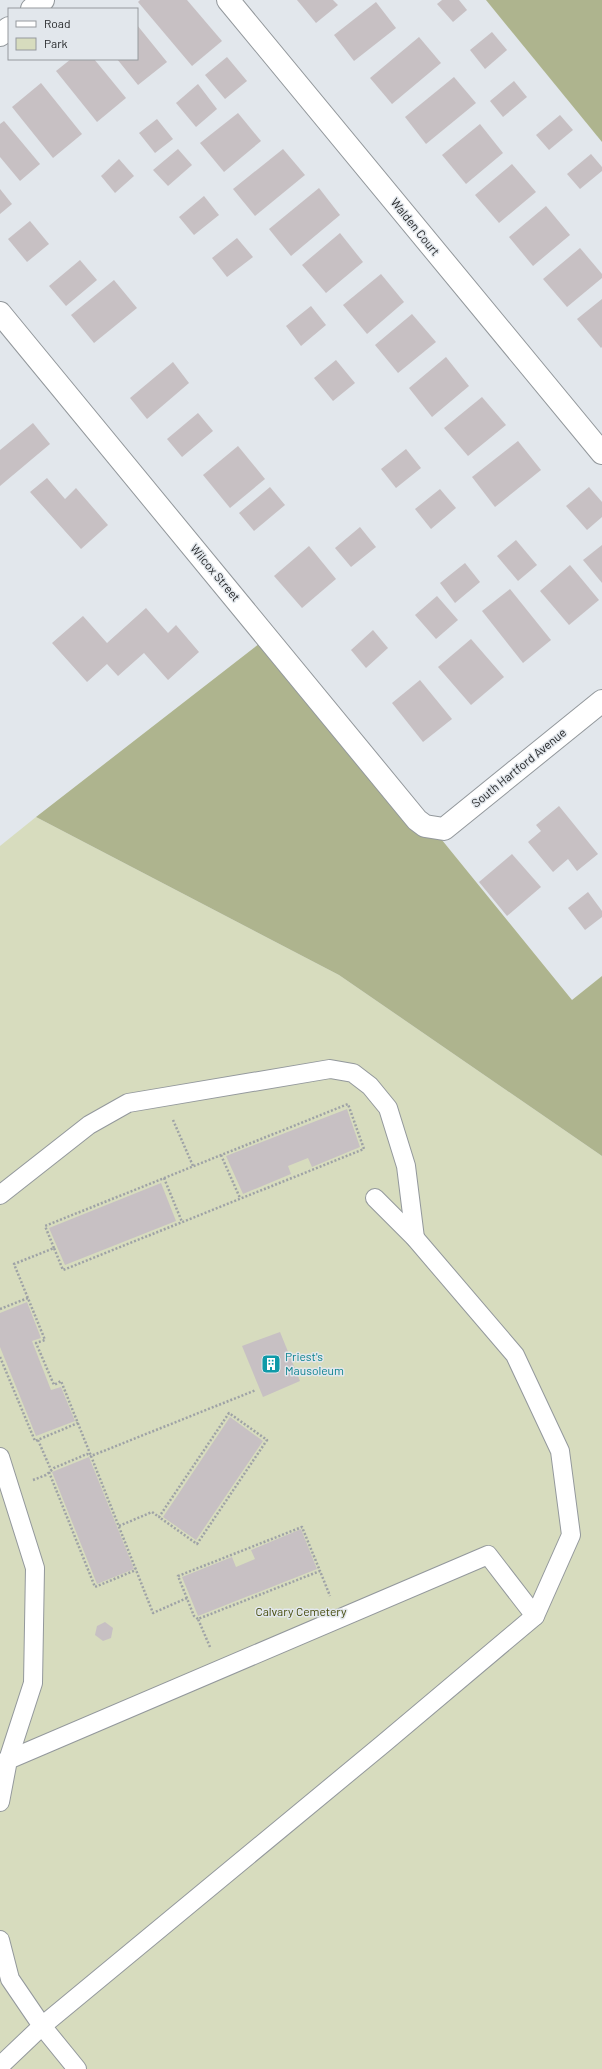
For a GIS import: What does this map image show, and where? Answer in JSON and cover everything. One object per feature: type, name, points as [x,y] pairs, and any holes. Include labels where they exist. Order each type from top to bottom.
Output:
[{"type":"street","points":[[33,8],[43,0]]},
{"type":"street","name":"Walden Court","points":[[228,0],[602,454]]},
{"type":"street","points":[[0,35],[8,29]]},
{"type":"street","name":"Wilcox Street","points":[[0,313],[417,820],[425,826],[433,829]]},
{"type":"street","name":"South Hartford Avenue","points":[[433,829],[444,829],[602,701]]},
{"type":"lane","points":[[0,1195],[89,1125],[128,1103],[330,1069],[353,1073],[370,1086],[388,1108],[406,1166],[415,1238]]},
{"type":"lane","points":[[0,2066],[42,2026],[383,1744],[535,1616],[572,1535],[560,1451],[515,1355],[415,1238],[375,1198]]},
{"type":"lane","points":[[0,1457],[35,1568],[33,1683],[4,1762],[0,1802]]},
{"type":"lane","points":[[4,1762],[488,1555],[535,1616]]},
{"type":"lane","points":[[0,1940],[10,1979],[42,2026],[77,2069]]},
{"type":"path","points":[[164,1097],[193,1166]]},
{"type":"path","points":[[348,1104],[364,1149],[63,1270],[45,1226],[221,1155],[348,1104]]},
{"type":"path","points":[[221,1155],[240,1198]]},
{"type":"path","points":[[164,1178],[182,1222]]},
{"type":"path","points":[[54,1248],[14,1264],[45,1340],[36,1343],[54,1385],[62,1381],[153,1613],[187,1598]]},
{"type":"path","points":[[0,1309],[28,1298]]},
{"type":"path","points":[[0,1357],[34,1441],[78,1424]]},
{"type":"path","points":[[10,1488],[87,1454],[91,1456],[256,1390]]},
{"type":"path","points":[[119,1526],[152,1512],[159,1518],[197,1544],[267,1440],[229,1414],[159,1518]]},
{"type":"path","points":[[38,1440],[95,1587],[136,1570]]},
{"type":"path","points":[[219,1669],[198,1619],[194,1616],[178,1576],[302,1527],[339,1618]]},
{"type":"path","points":[[198,1619],[320,1570]]},
{"type":"green space","points":[[486,0],[602,0],[602,142]]},
{"type":"green space","points":[[268,637],[433,829],[572,1000],[602,976],[602,1156],[339,975],[36,817]]},
{"type":"green space","name":"Calvary Cemetery","points":[[36,817],[339,975],[602,1156],[602,2069],[0,2069],[0,846]]},
{"type":"building","points":[[140,0],[187,0],[222,41],[192,66],[138,2]]},
{"type":"building","points":[[297,0],[333,0],[338,5],[316,23]]},
{"type":"building","points":[[442,0],[459,0],[467,10],[453,22],[437,4]]},
{"type":"building","points":[[376,2],[396,28],[354,61],[334,35]]},
{"type":"building","points":[[138,26],[167,62],[138,85],[118,60],[138,60]]},
{"type":"building","points":[[492,32],[507,50],[485,69],[470,50]]},
{"type":"building","points":[[419,37],[441,63],[392,104],[370,78]]},
{"type":"building","points":[[227,57],[247,81],[225,99],[205,75]]},
{"type":"building","points":[[70,60],[95,60],[126,98],[97,122],[56,71]]},
{"type":"building","points":[[454,77],[476,103],[426,144],[405,117]]},
{"type":"building","points":[[514,81],[527,97],[503,117],[490,101]]},
{"type":"building","points":[[41,83],[82,134],[53,158],[12,107]]},
{"type":"building","points":[[198,84],[217,109],[196,127],[176,103]]},
{"type":"building","points":[[238,113],[261,141],[224,172],[200,143]]},
{"type":"building","points":[[560,115],[573,130],[549,150],[536,135]]},
{"type":"building","points":[[157,119],[173,139],[155,153],[139,133]]},
{"type":"building","points":[[4,121],[40,164],[20,181],[0,157],[0,124]]},
{"type":"building","points":[[480,124],[503,153],[466,184],[442,155]]},
{"type":"building","points":[[178,149],[192,165],[168,186],[153,170]]},
{"type":"building","points":[[283,149],[305,175],[255,216],[233,189]]},
{"type":"building","points":[[591,154],[602,167],[602,171],[580,189],[567,174]]},
{"type":"building","points":[[119,159],[134,176],[115,193],[101,176]]},
{"type":"building","points":[[512,164],[536,192],[499,223],[475,195]]},
{"type":"building","points":[[319,188],[340,215],[291,256],[269,229]]},
{"type":"building","points":[[0,189],[12,204],[0,214]]},
{"type":"building","points":[[204,196],[219,215],[194,235],[179,217]]},
{"type":"building","points":[[546,206],[570,235],[533,266],[509,237]]},
{"type":"building","points":[[30,221],[49,244],[27,262],[8,239]]},
{"type":"building","points":[[340,233],[363,262],[326,293],[302,265]]},
{"type":"building","points":[[237,238],[253,257],[227,277],[212,258]]},
{"type":"building","points":[[580,248],[602,274],[602,278],[567,307],[543,279]]},
{"type":"building","points":[[80,260],[97,280],[66,306],[49,286]]},
{"type":"building","points":[[381,274],[404,302],[367,334],[343,305]]},
{"type":"building","points":[[114,280],[137,308],[94,343],[71,315]]},
{"type":"building","points":[[602,299],[602,347],[601,348],[577,319]]},
{"type":"building","points":[[311,306],[326,325],[301,346],[286,326]]},
{"type":"building","points":[[412,314],[436,342],[398,373],[375,345]]},
{"type":"building","points":[[446,357],[469,386],[432,417],[409,388]]},
{"type":"building","points":[[336,360],[355,383],[333,401],[314,378]]},
{"type":"building","points":[[173,362],[189,383],[147,419],[130,398]]},
{"type":"building","points":[[482,397],[506,425],[468,456],[444,428]]},
{"type":"building","points":[[198,413],[213,431],[182,457],[167,439]]},
{"type":"building","points":[[33,423],[50,444],[0,486],[0,450]]},
{"type":"building","points":[[518,441],[541,470],[495,507],[472,477]]},
{"type":"building","points":[[238,446],[265,479],[230,508],[203,475]]},
{"type":"building","points":[[406,449],[421,468],[396,488],[381,469]]},
{"type":"building","points":[[47,478],[65,499],[76,488],[108,525],[81,549],[30,492]]},
{"type":"building","points":[[270,487],[285,505],[254,531],[239,513]]},
{"type":"building","points":[[589,487],[602,502],[602,517],[587,530],[566,506]]},
{"type":"building","points":[[440,489],[456,508],[431,529],[415,509]]},
{"type":"building","points":[[360,527],[376,547],[351,567],[335,548]]},
{"type":"building","points":[[516,540],[537,565],[518,581],[497,556]]},
{"type":"building","points":[[602,545],[602,583],[583,560]]},
{"type":"building","points":[[309,546],[336,579],[302,608],[274,576]]},
{"type":"building","points":[[465,563],[480,582],[455,603],[440,583]]},
{"type":"building","points":[[570,565],[599,600],[569,625],[540,591]]},
{"type":"building","points":[[510,589],[551,640],[523,663],[482,611]]},
{"type":"building","points":[[437,596],[458,620],[436,639],[415,615]]},
{"type":"building","points":[[146,608],[168,633],[176,625],[199,652],[168,680],[144,653],[118,676],[107,664],[87,682],[52,643],[83,616],[107,643]]},
{"type":"building","points":[[373,630],[388,648],[366,668],[351,650]]},
{"type":"building","points":[[471,639],[504,677],[471,705],[438,667]]},
{"type":"building","points":[[420,680],[452,719],[423,742],[392,703]]},
{"type":"building","points":[[559,806],[598,854],[577,871],[568,859],[553,872],[528,842],[541,831],[536,825]]},
{"type":"building","points":[[512,854],[541,887],[507,916],[479,882]]},
{"type":"building","points":[[588,892],[602,911],[602,917],[585,930],[568,908]]},
{"type":"building","points":[[347,1109],[360,1147],[312,1167],[308,1158],[288,1166],[291,1174],[243,1194],[226,1156]]},
{"type":"building","points":[[161,1183],[176,1221],[65,1265],[49,1228]]},
{"type":"building","points":[[27,1302],[41,1338],[32,1341],[51,1390],[61,1387],[75,1421],[36,1436],[0,1347],[0,1313]]},
{"type":"building","name":"Priest's Mausoleum","points":[[280,1332],[300,1381],[263,1397],[242,1346]]},
{"type":"building","points":[[230,1417],[263,1441],[196,1540],[163,1517]]},
{"type":"building","points":[[89,1457],[134,1569],[97,1584],[52,1472]]},
{"type":"building","points":[[301,1529],[317,1569],[198,1616],[182,1577],[232,1557],[236,1567],[255,1559],[251,1550]]},
{"type":"building","points":[[105,1622],[113,1628],[111,1638],[103,1641],[95,1635],[97,1626]]},
{"type":"place","name":"Priest's Mausoleum","points":[[271,1364]]}]
